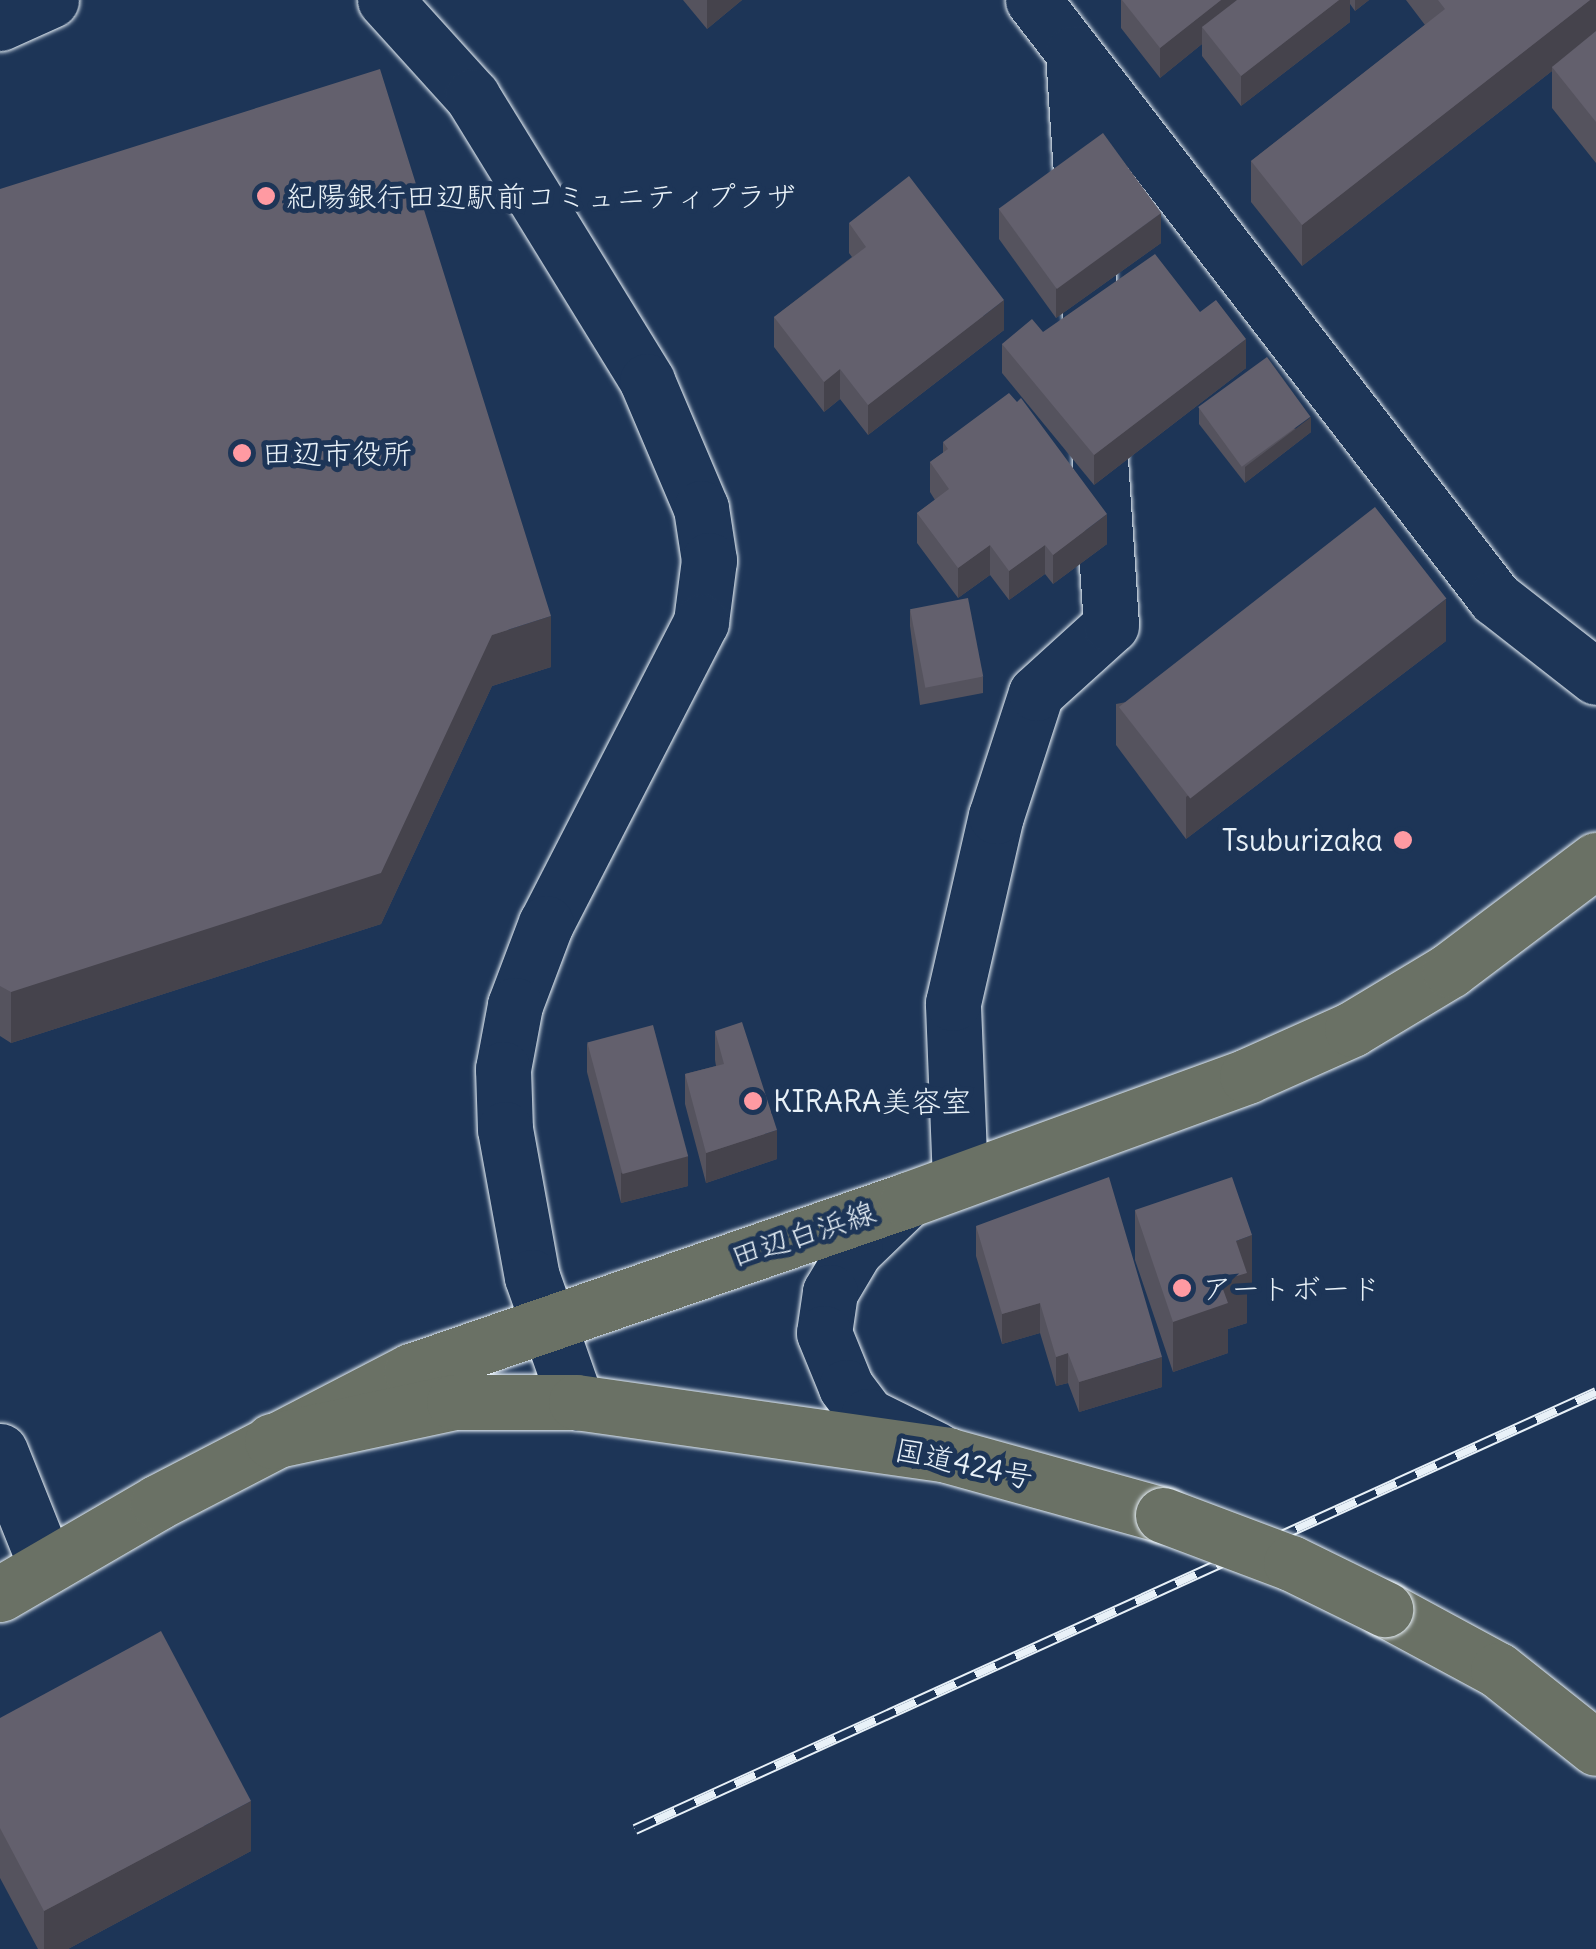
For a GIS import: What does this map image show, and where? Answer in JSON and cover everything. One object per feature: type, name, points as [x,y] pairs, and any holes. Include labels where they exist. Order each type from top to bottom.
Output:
[{"type":"main road","name":"田辺白浜線","points":[[0,1594],[272,1442],[411,1371],[548,1320],[906,1200],[1247,1076],[1352,1029],[1450,970],[1596,860]]},
{"type":"main road","name":"国道424号","points":[[272,1442],[454,1402],[576,1402],[947,1455],[1163,1515],[1290,1563],[1498,1670],[1596,1748]]},
{"type":"street","points":[[0,23],[51,0]]},
{"type":"street","points":[[385,0],[472,96],[647,380],[701,508],[708,560],[701,622],[546,923],[515,1006],[503,1069],[505,1129],[532,1277],[576,1402]]},
{"type":"street","points":[[1032,0],[1495,598],[1596,677]]},
{"type":"street","points":[[960,1180],[952,1003],[996,816],[1036,693],[1111,626],[1074,53]]},
{"type":"street","points":[[906,1200],[855,1250],[830,1292],[824,1333],[846,1387],[868,1416],[947,1455]]},
{"type":"street","points":[[0,1451],[46,1566]]},
{"type":"building","points":[[1122,0],[1221,0],[1160,48]]},
{"type":"building","points":[[1237,0],[1339,0],[1241,76],[1202,27]]},
{"type":"building","points":[[1438,0],[1590,0],[1302,225],[1251,161],[1445,9]]},
{"type":"building","points":[[1596,31],[1596,122],[1552,67]]},
{"type":"building","name":"田辺市役所","points":[[380,69],[551,616],[492,635],[381,873],[11,992],[0,986],[0,189]]},
{"type":"building","points":[[1103,133],[1161,213],[1057,289],[999,209]]},
{"type":"building","points":[[909,176],[1004,300],[868,405],[840,369],[824,382],[774,317],[866,247],[849,223]]},
{"type":"building","points":[[1155,254],[1200,312],[1216,300],[1246,339],[1094,455],[1002,344],[1032,319],[1043,332]]},
{"type":"building","points":[[1267,357],[1310,417],[1242,467],[1198,407]]},
{"type":"building","points":[[1009,393],[1017,402],[1021,398],[1107,514],[1053,555],[1045,545],[1009,571],[990,545],[958,568],[917,513],[949,489],[930,462],[948,449],[943,442]]},
{"type":"building","points":[[1375,507],[1446,598],[1190,798],[1119,707]]},
{"type":"building","points":[[968,598],[983,677],[925,688],[910,609]]},
{"type":"building","points":[[742,1022],[777,1130],[706,1153],[685,1074],[724,1064],[715,1031]]},
{"type":"building","points":[[653,1025],[688,1156],[623,1174],[587,1043]]},
{"type":"building","points":[[1109,1177],[1162,1357],[1079,1382],[1068,1353],[1056,1357],[1040,1303],[1002,1314],[976,1226]]},
{"type":"building","points":[[1232,1177],[1252,1235],[1236,1241],[1247,1273],[1220,1281],[1228,1303],[1173,1322],[1135,1210]]},
{"type":"building","points":[[161,1631],[251,1801],[44,1911],[0,1828],[0,1718]]},
{"type":"railway","points":[[635,1829],[1596,1392]]},
{"type":"place","name":"紀陽銀行田辺駅前コミュニティプラザ","points":[[266,196]]},
{"type":"place","name":"田辺市役所","points":[[242,453]]},
{"type":"place","name":"Tsuburizaka","points":[[1403,840]]},
{"type":"place","name":"KIRARA美容室","points":[[753,1101]]},
{"type":"place","name":"アートボード","points":[[1182,1288]]}]
